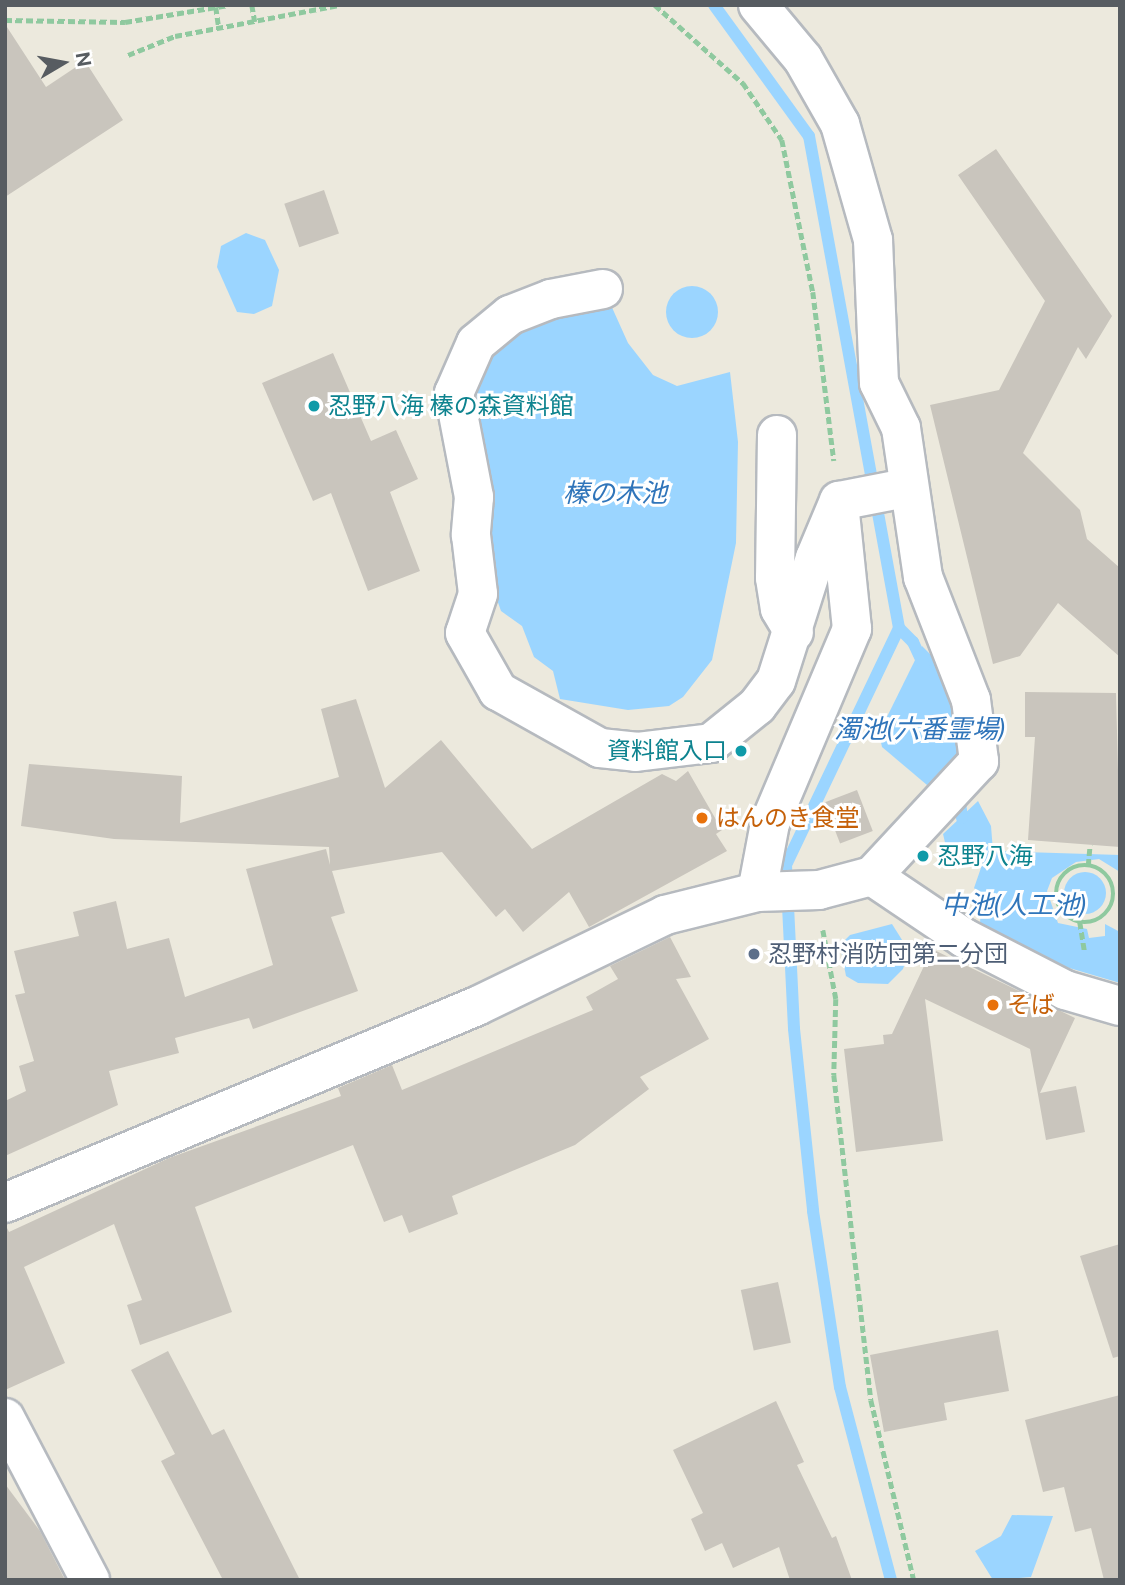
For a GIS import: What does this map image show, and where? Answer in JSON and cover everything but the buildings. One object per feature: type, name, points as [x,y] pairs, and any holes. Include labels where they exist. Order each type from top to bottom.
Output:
[{"type":"street","points":[[5,1203],[477,1006],[665,915],[759,892],[810,891],[872,876],[979,761],[971,700],[923,577],[903,489],[901,428],[879,383],[873,240],[843,136],[803,59],[758,5]]},
{"type":"street","points":[[603,289],[551,299],[510,315],[476,343],[454,393],[474,497],[471,535],[478,594],[465,633],[498,691],[600,748],[636,752],[711,743],[770,690],[794,632],[815,558],[839,500]]},
{"type":"street","points":[[777,435],[775,578],[780,609],[794,632]]},
{"type":"street","points":[[839,500],[903,489]]},
{"type":"street","points":[[759,892],[769,823],[852,629],[839,500]]},
{"type":"street","points":[[872,876],[964,938],[1065,990],[1120,1006]]},
{"type":"street","points":[[5,1418],[90,1580]]},
{"type":"path","points":[[5,20],[124,22],[229,5]]},
{"type":"path","points":[[252,5],[255,22]]},
{"type":"path","points":[[128,55],[175,36],[340,5]]},
{"type":"path","points":[[655,5],[743,83],[782,140],[813,292],[839,500]]},
{"type":"path","points":[[216,8],[219,28]]},
{"type":"path","points":[[1087,866],[1090,845]]},
{"type":"path","points":[[1087,866],[1109,874],[1116,887],[1105,914],[1081,925],[1060,914],[1055,894],[1069,872],[1087,866]]},
{"type":"path","points":[[810,891],[836,999],[834,1075],[871,1401],[914,1580]]},
{"type":"water","points":[[246,233],[265,240],[279,270],[272,306],[254,314],[237,312],[217,267],[221,246]]},
{"type":"water","points":[[692,286],[702,288],[710,294],[716,302],[716,322],[710,330],[702,336],[692,338],[682,336],[674,330],[668,322],[666,312],[668,302],[674,294],[682,288]]},
{"type":"water","name":"榛の木池","points":[[610,303],[628,343],[653,375],[677,386],[730,372],[738,442],[736,543],[712,660],[683,697],[669,706],[628,710],[560,699],[553,671],[534,657],[522,626],[501,611],[493,588],[491,489],[473,373],[511,327]]},
{"type":"water","name":"濁池(六番霊場)","points":[[922,646],[938,662],[952,697],[964,746],[939,784],[927,785],[882,747],[879,733]]},
{"type":"water","name":"中池(人工池)","points":[[978,801],[991,826],[993,851],[1120,855],[1120,872],[1099,859],[1076,862],[1052,878],[1047,891],[1058,923],[1087,929],[1089,938],[1105,936],[1105,924],[1120,932],[1120,983],[1049,962],[980,926],[981,895],[974,888],[983,862],[947,851],[943,834]]},
{"type":"water","name":"中池(人工池)","points":[[1085,872],[1100,878],[1106,893],[1100,908],[1085,914],[1070,908],[1064,893],[1070,878]]},
{"type":"water","points":[[892,924],[909,951],[903,969],[888,984],[858,983],[846,976],[840,945],[850,935]]},
{"type":"water","points":[[1012,1515],[1053,1516],[1031,1577],[993,1580],[975,1551],[1001,1536]]},
{"type":"waterway","points":[[714,5],[809,136],[899,628],[786,865],[794,1029],[813,1211],[840,1387],[891,1580]]},
{"type":"waterway","points":[[899,628],[913,642],[924,666]]},
{"type":"waterway","points":[[959,794],[962,818]]},
{"type":"place","name":"忍野八海 榛の森資料館","points":[[314,406]]},
{"type":"place","name":"資料館入口","points":[[741,751]]},
{"type":"place","name":"はんのき食堂","points":[[702,818]]},
{"type":"place","name":"忍野八海","points":[[923,856]]},
{"type":"place","name":"忍野村消防団第二分団","points":[[754,954]]},
{"type":"place","name":"そば","points":[[993,1005]]}]
